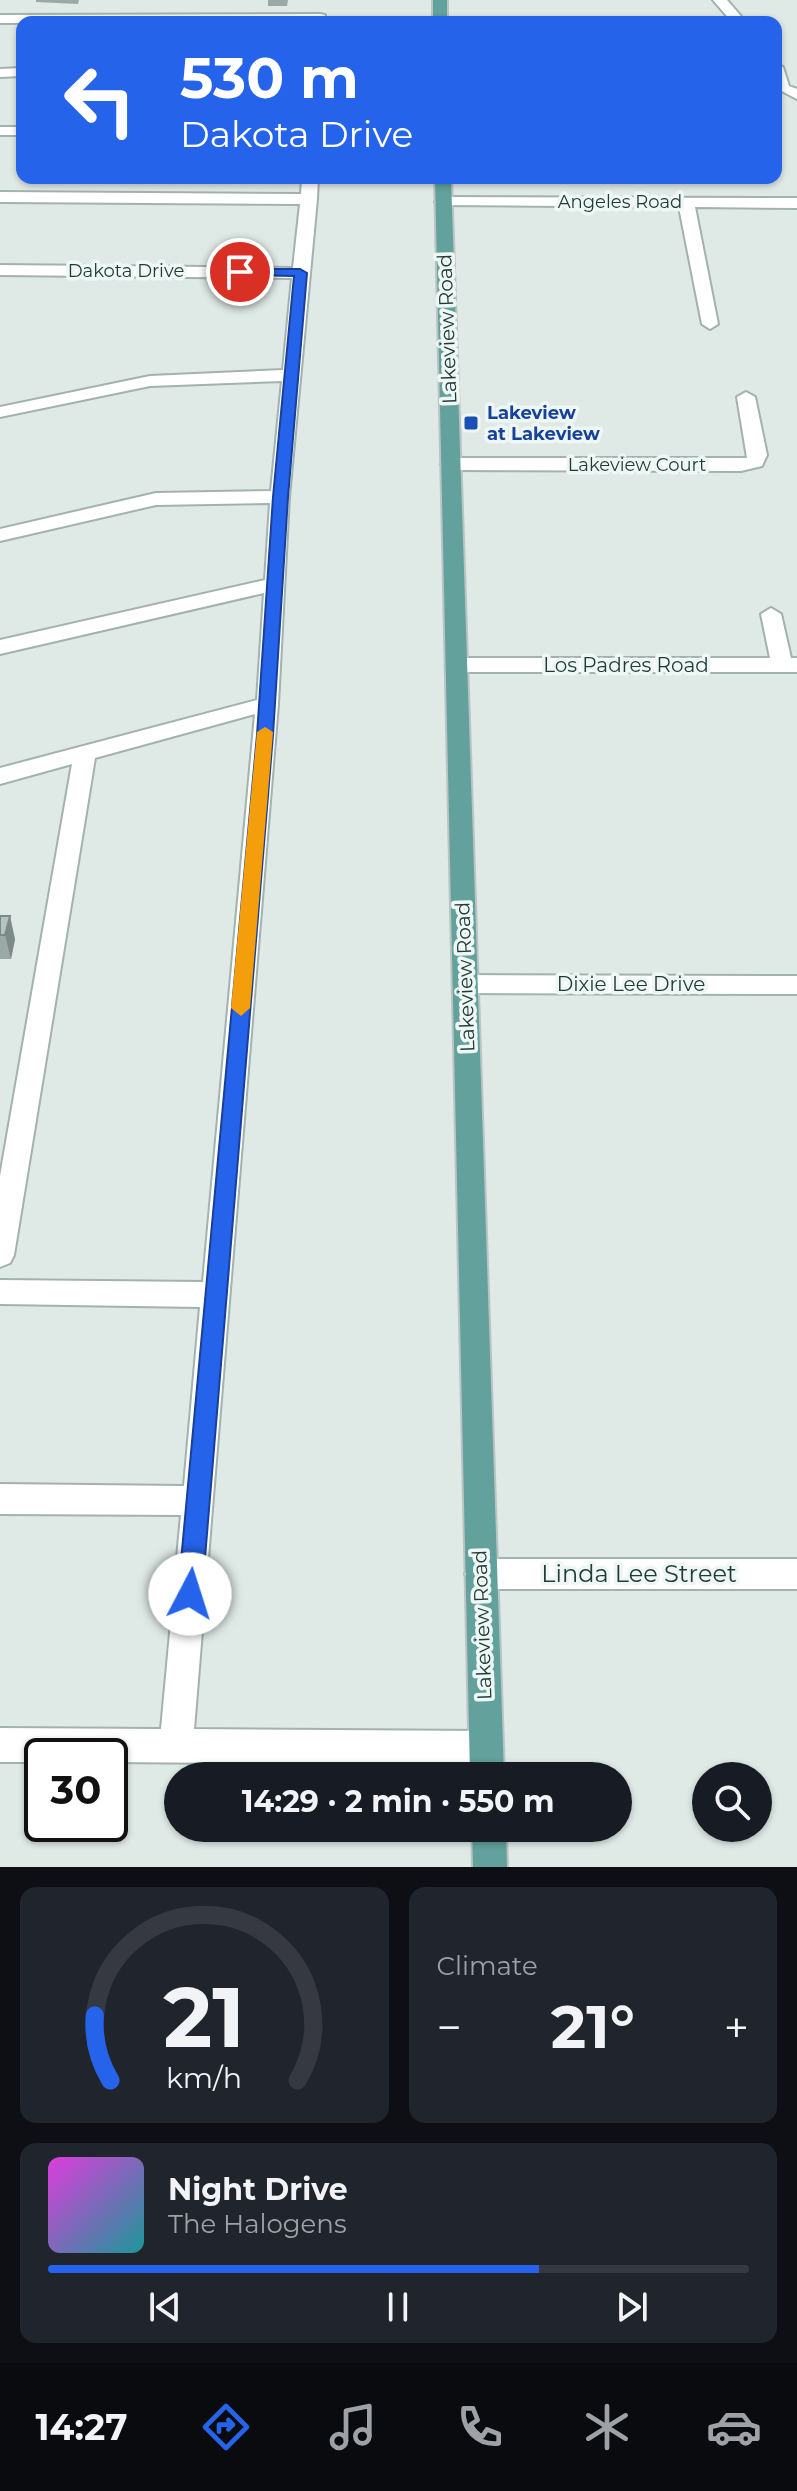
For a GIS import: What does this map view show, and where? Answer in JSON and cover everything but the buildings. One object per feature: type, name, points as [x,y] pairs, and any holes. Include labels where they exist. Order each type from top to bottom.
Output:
[{"type":"main road","name":"Lakeview Road","points":[[443,190],[486,1762]]},
{"type":"main road","points":[[489,1842],[490,1867]]},
{"type":"street","points":[[720,0],[734,16]]},
{"type":"street","points":[[0,197],[310,189],[280,497],[267,704],[176,1748]]},
{"type":"street","name":"Angeles Road","points":[[443,190],[686,203],[797,203]]},
{"type":"street","points":[[686,203],[710,324]]},
{"type":"street","name":"Dakota Drive","points":[[0,270],[300,273]]},
{"type":"street","points":[[0,412],[150,381],[292,375]]},
{"type":"street","name":"Lakeview Court","points":[[450,464],[741,465],[755,462],[758,455],[746,397]]},
{"type":"street","points":[[0,535],[156,499],[280,497]]},
{"type":"street","points":[[0,647],[275,584]]},
{"type":"street","points":[[771,614],[789,665]]},
{"type":"street","name":"Los Padres Road","points":[[456,665],[789,665]]},
{"type":"street","points":[[0,776],[267,704]]},
{"type":"street","points":[[0,1255],[85,752]]},
{"type":"street","name":"Dixie Lee Drive","points":[[465,984],[797,985]]},
{"type":"street","points":[[0,1292],[216,1295]]},
{"type":"street","points":[[0,1499],[198,1501]]},
{"type":"street","name":"Linda Lee Street","points":[[481,1574],[797,1574]]},
{"type":"street","points":[[0,1745],[176,1748],[486,1762]]},
{"type":"slow traffic","points":[[241,1008],[265,732]]},
{"type":"place","name":"Lakeview at Lakeview","points":[[471,423]]},
{"type":"route","points":[[190,1594],[265,735],[280,497],[300,273],[240,272]]}]
